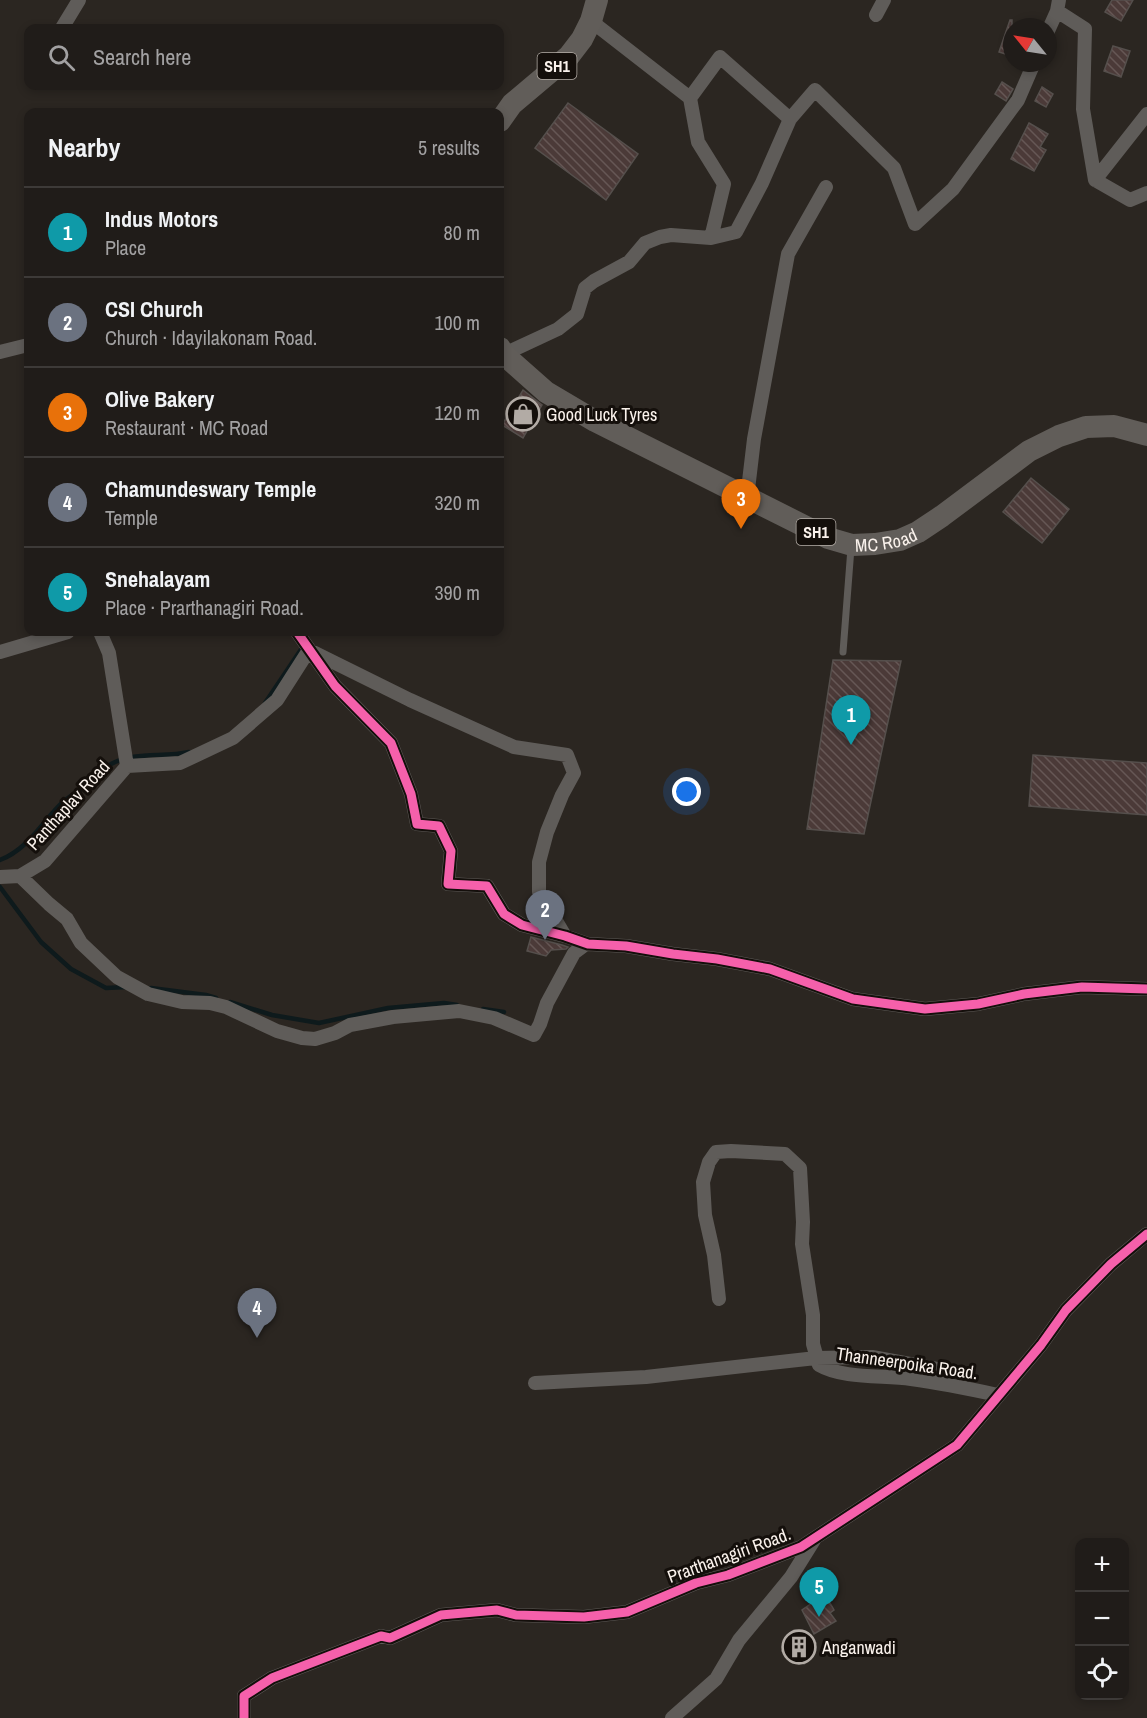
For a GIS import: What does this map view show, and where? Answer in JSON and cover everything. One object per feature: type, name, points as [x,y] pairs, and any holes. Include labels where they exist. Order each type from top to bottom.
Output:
[{"type":"main road","name":"SH1","points":[[504,115],[512,104],[569,56],[582,39],[594,10]]},
{"type":"main road","name":"MC Road","points":[[504,356],[546,392],[595,421],[828,538],[852,545],[900,540],[918,532],[1029,451],[1059,436],[1086,427],[1114,426],[1147,435]]},
{"type":"street","points":[[64,24],[79,0]]},
{"type":"street","points":[[876,15],[884,0]]},
{"type":"street","points":[[1058,6],[1085,29],[1083,109],[1095,180]]},
{"type":"street","points":[[594,10],[690,98],[698,142],[724,184],[711,238]]},
{"type":"street","points":[[690,98],[720,57],[790,119]]},
{"type":"street","points":[[504,352],[558,329],[577,314],[585,288],[594,280],[629,262],[645,243],[671,235],[711,238],[736,232],[762,183],[790,119],[815,90],[894,168],[915,224],[952,189],[1018,100],[1030,72]]},
{"type":"street","points":[[1095,180],[1147,114]]},
{"type":"street","points":[[1095,180],[1130,200],[1147,193]]},
{"type":"street","points":[[747,498],[754,439],[788,254],[826,187]]},
{"type":"street","points":[[0,352],[24,346]]},
{"type":"street","points":[[0,652],[54,636]]},
{"type":"street","name":"Panthaplav Road","points":[[1,877],[20,876],[45,861],[128,766],[109,653],[102,636]]},
{"type":"street","points":[[300,636],[335,686],[391,743],[411,794],[417,824],[439,826],[451,851],[448,884],[487,886],[504,914],[522,925],[586,944],[626,946],[770,969],[853,999],[925,1009],[978,1004],[1024,994],[1082,987],[1147,989]]},
{"type":"street","points":[[128,766],[180,763],[233,738],[277,700],[309,650]]},
{"type":"street","points":[[309,650],[410,700],[514,747],[567,754],[574,773],[561,795],[539,862],[539,892],[565,936]]},
{"type":"street","points":[[20,876],[67,919],[81,943],[117,977],[148,994],[182,1002],[210,1003],[226,1007],[277,1031],[302,1038],[315,1039],[335,1033],[350,1025],[393,1017],[459,1011],[494,1018],[534,1035],[547,1003],[574,952],[586,944]]},
{"type":"street","name":"Thanneerpoika Road.","points":[[719,1299],[714,1255],[705,1215],[703,1182],[709,1162],[716,1152],[785,1154],[800,1168],[802,1244],[813,1315],[813,1344],[819,1365],[826,1369],[855,1374],[909,1378],[998,1395]]},
{"type":"street","name":"Prarthanagiri Road.","points":[[244,1718],[244,1696],[272,1678],[381,1636],[390,1638],[441,1615],[497,1610],[516,1615],[584,1617],[627,1612],[696,1583],[739,1571],[801,1547],[957,1445],[1041,1345],[1066,1310],[1111,1264],[1147,1234]]},
{"type":"street","points":[[535,1383],[646,1377],[816,1358],[872,1357],[937,1369]]},
{"type":"street","points":[[672,1718],[716,1679],[739,1640],[791,1578],[816,1537]]},
{"type":"lane","points":[[843,652],[852,545]]},
{"type":"building","points":[[1112,0],[1133,0],[1121,21],[1105,12]]},
{"type":"building","points":[[1003,40],[1003,53],[999,52]]},
{"type":"building","points":[[1113,46],[1130,51],[1121,77],[1104,71]]},
{"type":"building","points":[[1002,82],[1013,89],[1006,101],[995,94]]},
{"type":"building","points":[[1042,87],[1053,94],[1046,107],[1035,101]]},
{"type":"building","points":[[568,103],[638,154],[606,200],[535,148]]},
{"type":"building","points":[[1029,123],[1048,134],[1040,147],[1046,150],[1034,171],[1011,159]]},
{"type":"building","name":"Good Luck Tyres","points":[[523,390],[542,405],[523,438],[504,426],[504,422]]},
{"type":"building","points":[[1031,478],[1069,509],[1042,543],[1003,512]]},
{"type":"building","points":[[833,660],[901,661],[864,834],[807,829]]},
{"type":"building","points":[[1033,755],[1147,763],[1147,815],[1029,806]]},
{"type":"building","points":[[531,937],[568,947],[551,950],[546,956],[527,951]]},
{"type":"building","points":[[825,1594],[834,1610],[830,1613],[836,1621],[814,1634],[802,1610]]},
{"type":"building","name":"Anganwadi","points":[[794,1630],[816,1643],[804,1664],[782,1651]]},
{"type":"waterway","points":[[265,703],[302,648]]},
{"type":"waterway","points":[[0,860],[19,849],[64,801],[88,785],[111,764],[130,757],[189,752]]},
{"type":"waterway","points":[[0,887],[41,942],[71,969],[106,988],[127,987]]},
{"type":"waterway","points":[[151,988],[216,998]]},
{"type":"waterway","points":[[230,1002],[272,1015],[319,1023],[388,1008],[444,1003],[457,1005]]},
{"type":"waterway","points":[[483,1009],[504,1012]]},
{"type":"cycle path","points":[[300,636],[335,686],[391,743],[411,794],[417,824],[439,826],[451,851],[448,884],[487,886],[504,914],[522,925],[588,944],[626,946],[770,969],[853,999],[925,1009],[978,1004],[1024,994],[1082,987],[1147,989]]},
{"type":"cycle path","points":[[244,1718],[244,1696],[272,1678],[381,1636],[390,1638],[441,1615],[497,1610],[516,1615],[584,1617],[627,1612],[696,1583],[728,1575],[801,1547],[957,1445],[1041,1345],[1066,1310],[1111,1264],[1147,1234]]},
{"type":"place","name":"Good Luck Tyres","points":[[523,414]]},
{"type":"place","name":"Olive Bakery","points":[[741,529]]},
{"type":"place","name":"Indus Motors","points":[[851,745]]},
{"type":"place","name":"CSI Church","points":[[545,940]]},
{"type":"place","name":"Chamundeswary Temple","points":[[257,1338]]},
{"type":"place","name":"Snehalayam","points":[[819,1617]]},
{"type":"place","name":"Anganwadi","points":[[799,1647]]}]
